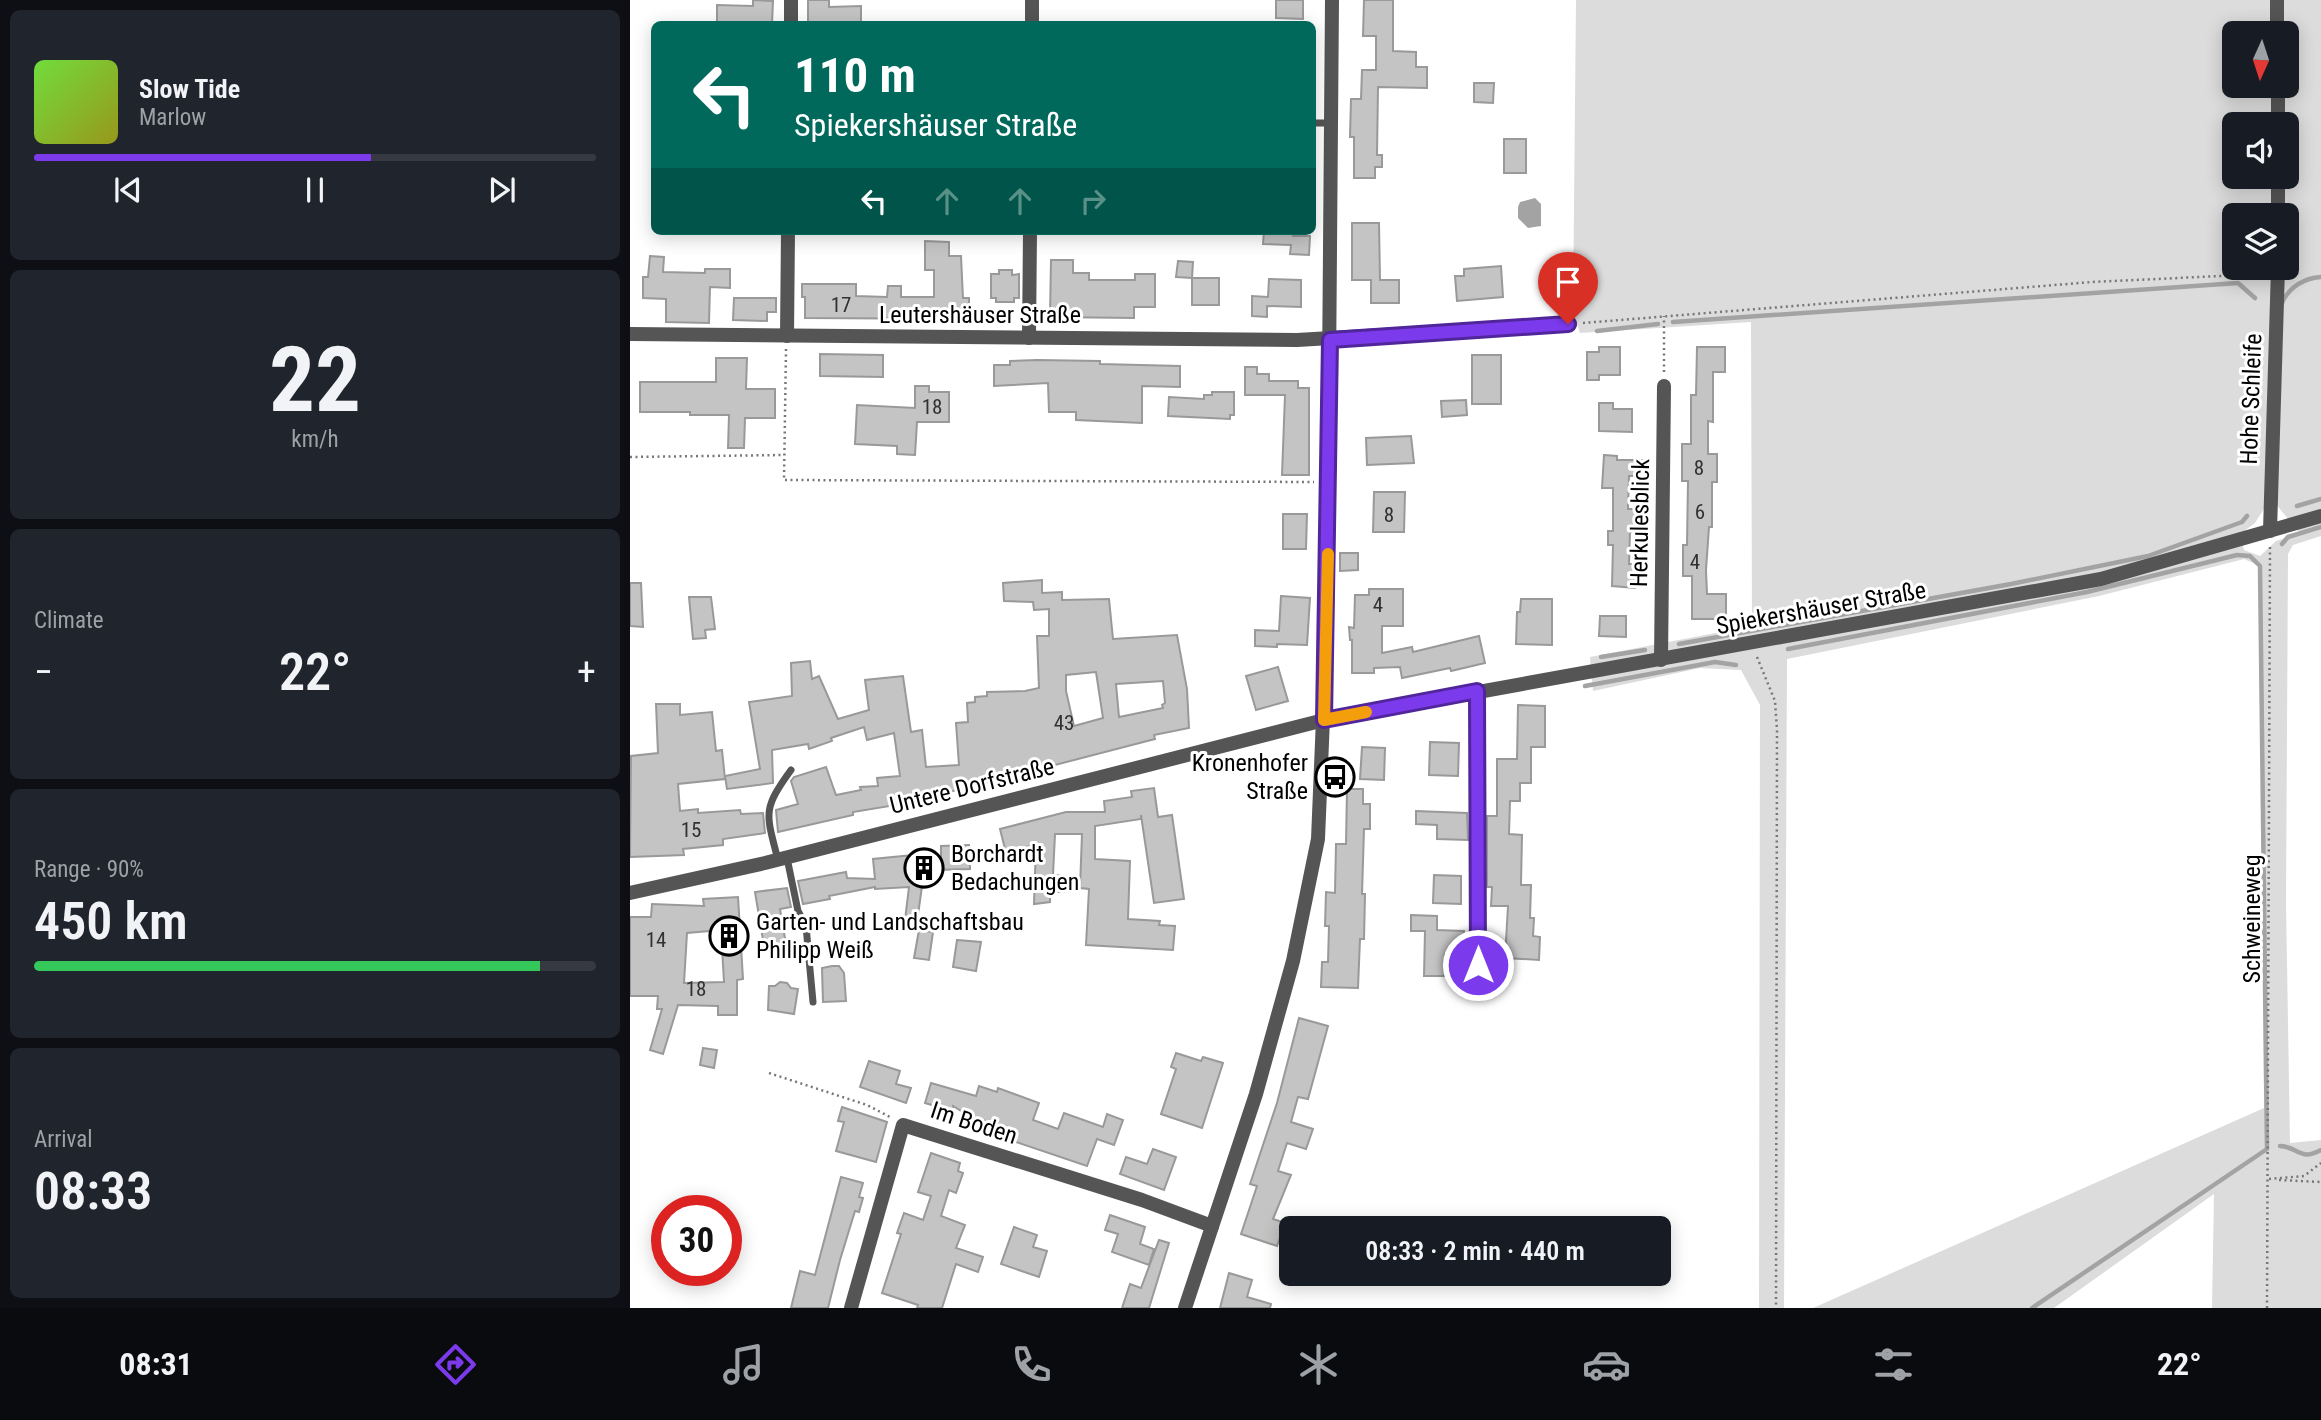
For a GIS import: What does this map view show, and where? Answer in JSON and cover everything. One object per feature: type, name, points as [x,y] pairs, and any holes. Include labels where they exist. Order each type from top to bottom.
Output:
[{"type":"street","points":[[791,0],[791,21]]},
{"type":"street","points":[[1032,0],[1032,21]]},
{"type":"street","points":[[1185,1308],[1256,1094],[1293,961],[1318,839],[1324,720],[1328,481],[1332,0]]},
{"type":"street","points":[[2277,0],[2277,21]]},
{"type":"street","points":[[787,336],[788,235]]},
{"type":"street","points":[[1029,338],[1030,235]]},
{"type":"street","name":"Hohe Schleife","points":[[2270,531],[2278,280]]},
{"type":"street","name":"Leutershäuser Straße","points":[[630,334],[1330,340],[1570,324]]},
{"type":"street","name":"Herkulesblick","points":[[1661,660],[1664,386]]},
{"type":"street","name":"Spiekershäuser Straße","points":[[1324,720],[2101,579],[2321,516]]},
{"type":"street","points":[[1477,691],[1478,965]]},
{"type":"street","name":"Untere Dorfstraße","points":[[630,893],[782,858],[1324,720]]},
{"type":"street","name":"Im Boden","points":[[852,1308],[903,1125],[1142,1200],[1212,1226]]},
{"type":"lane","points":[[1316,123],[1331,123]]},
{"type":"lane","points":[[791,770],[775,791],[768,809],[798,911],[806,926],[813,1002]]},
{"type":"path","points":[[1570,324],[2091,282],[2222,275]]},
{"type":"path","points":[[1664,316],[1664,386]]},
{"type":"path","points":[[787,336],[784,480],[1328,481]]},
{"type":"path","points":[[630,457],[784,455]]},
{"type":"path","name":"Schweineweg","points":[[2267,1308],[2270,531]]},
{"type":"path","points":[[1752,643],[1775,701],[1777,730],[1776,1308]]},
{"type":"path","points":[[769,1073],[867,1105],[903,1125]]},
{"type":"path","points":[[2269,1179],[2304,1176],[2321,1163]]},
{"type":"path","points":[[2269,1179],[2321,1182]]},
{"type":"shaded area","points":[[1576,0],[2321,0],[2321,536],[2293,545],[2288,554],[2286,904],[2290,1143],[2321,1140],[2321,1308],[2212,1308],[2214,1194],[2054,1308],[1813,1308],[2264,1108],[2260,566],[2244,559],[2099,596],[1787,659],[1784,1308],[1759,1308],[1760,705],[1741,670],[1700,668],[1593,691],[1590,657],[1752,626],[1751,322],[1580,333],[1573,312]],"holes":[[[2276,503],[2300,533],[2276,541],[2260,556],[2244,550],[2240,534],[2255,523],[2265,507]]]},
{"type":"shaded area","points":[[1535,198],[1541,204],[1541,226],[1528,228],[1518,218],[1518,207],[1520,202]]},
{"type":"building","points":[[753,0],[773,1],[772,21],[717,21],[717,5],[753,6]]},
{"type":"building","points":[[808,0],[829,0],[829,7],[861,6],[861,21],[808,21]]},
{"type":"building","points":[[1276,0],[1303,0],[1303,19],[1276,18]]},
{"type":"building","points":[[1364,0],[1393,0],[1393,51],[1416,52],[1416,67],[1427,67],[1427,88],[1378,87],[1377,155],[1382,155],[1382,167],[1375,167],[1375,178],[1354,178],[1354,137],[1350,137],[1351,99],[1361,99],[1362,70],[1376,70],[1376,36],[1363,36]]},
{"type":"building","points":[[1474,83],[1494,83],[1493,103],[1474,102]]},
{"type":"building","points":[[1504,139],[1526,139],[1526,173],[1504,173]]},
{"type":"building","points":[[1352,223],[1379,223],[1380,280],[1399,280],[1399,303],[1371,303],[1371,280],[1352,280]]},
{"type":"building","points":[[1264,235],[1310,236],[1309,255],[1290,254],[1291,245],[1263,244]]},
{"type":"building","points":[[925,241],[949,242],[949,256],[961,256],[963,298],[969,298],[969,319],[805,318],[802,284],[856,284],[856,296],[887,297],[888,286],[901,286],[901,297],[934,297],[934,270],[925,270]]},
{"type":"building","points":[[650,256],[664,257],[663,272],[705,273],[705,269],[730,269],[730,288],[710,287],[709,323],[666,322],[666,299],[643,298],[643,277],[648,277]]},
{"type":"building","points":[[1051,260],[1073,260],[1073,273],[1089,273],[1089,280],[1135,280],[1135,274],[1155,274],[1155,307],[1134,307],[1134,318],[1050,317]]},
{"type":"building","points":[[1178,261],[1193,262],[1192,278],[1176,277]]},
{"type":"building","points":[[1501,266],[1503,297],[1457,301],[1455,276],[1464,276],[1464,269]]},
{"type":"building","points":[[999,270],[1012,270],[1012,275],[1019,274],[1019,298],[1014,298],[1014,302],[996,302],[996,298],[991,298],[991,274],[999,274]]},
{"type":"building","points":[[1192,278],[1219,278],[1219,305],[1192,305]]},
{"type":"building","points":[[1269,279],[1301,280],[1301,307],[1267,306],[1267,317],[1252,316],[1252,296],[1268,297]]},
{"type":"building","points":[[734,298],[776,298],[776,312],[767,312],[767,321],[733,320]]},
{"type":"building","points":[[1599,347],[1620,347],[1620,375],[1599,375],[1599,380],[1587,380],[1587,352],[1599,352]]},
{"type":"building","points":[[1697,347],[1725,347],[1725,372],[1713,372],[1713,422],[1708,421],[1708,454],[1717,454],[1717,482],[1712,482],[1712,527],[1709,527],[1706,570],[1707,594],[1726,594],[1726,619],[1692,619],[1692,576],[1683,576],[1683,545],[1687,545],[1688,481],[1682,481],[1682,444],[1691,444],[1691,395],[1696,395]]},
{"type":"building","points":[[820,354],[883,355],[883,377],[820,376]]},
{"type":"building","points":[[1472,355],[1501,355],[1501,404],[1472,404]]},
{"type":"building","points":[[716,358],[747,358],[746,389],[775,389],[775,418],[745,418],[744,448],[728,448],[729,415],[640,412],[640,382],[716,382]]},
{"type":"building","points":[[1010,361],[1180,366],[1180,387],[1142,386],[1142,423],[1076,420],[1076,412],[1049,412],[1048,383],[994,386],[994,365],[1010,365]]},
{"type":"building","points":[[1245,367],[1257,367],[1257,374],[1269,374],[1269,381],[1298,381],[1298,388],[1309,388],[1309,475],[1282,475],[1285,395],[1245,395]]},
{"type":"building","points":[[915,386],[929,386],[929,392],[949,392],[949,422],[917,422],[915,455],[897,454],[897,446],[855,444],[857,405],[915,408]]},
{"type":"building","points":[[1212,392],[1234,392],[1234,415],[1230,415],[1230,419],[1168,416],[1169,397],[1204,399],[1204,395],[1212,395]]},
{"type":"building","points":[[1466,400],[1467,415],[1442,417],[1441,401]]},
{"type":"building","points":[[1599,403],[1613,403],[1613,409],[1632,409],[1632,432],[1599,431]]},
{"type":"building","points":[[1411,436],[1414,463],[1367,465],[1366,438]]},
{"type":"building","points":[[1604,455],[1617,456],[1617,460],[1646,460],[1646,476],[1629,476],[1628,509],[1640,509],[1640,532],[1630,532],[1629,564],[1635,564],[1635,588],[1612,586],[1613,545],[1608,545],[1608,531],[1613,531],[1613,488],[1602,488]]},
{"type":"building","points":[[1374,492],[1405,492],[1404,532],[1373,532]]},
{"type":"building","points":[[1283,514],[1307,514],[1306,549],[1283,549]]},
{"type":"building","points":[[1340,553],[1358,553],[1358,570],[1340,571]]},
{"type":"building","points":[[1042,580],[1042,593],[1062,592],[1062,600],[1109,599],[1113,639],[1177,635],[1187,689],[1189,728],[1154,735],[1155,739],[1051,766],[994,775],[994,782],[962,783],[962,790],[925,794],[926,800],[853,812],[853,815],[778,832],[776,810],[798,804],[791,781],[794,777],[826,767],[836,795],[861,790],[860,787],[878,786],[877,778],[900,776],[894,733],[867,740],[864,727],[809,749],[808,744],[772,750],[773,783],[727,789],[725,776],[760,769],[749,702],[792,696],[791,663],[810,661],[812,679],[819,676],[838,719],[869,710],[865,680],[903,676],[911,732],[922,730],[926,767],[959,765],[956,723],[968,722],[967,703],[975,702],[975,697],[987,696],[987,692],[1039,688],[1037,636],[1049,636],[1049,609],[1034,610],[1033,602],[1004,601],[1003,583]],"holes":[[[1096,672],[1103,718],[1074,726],[1066,691],[1066,675]],[[1163,681],[1163,708],[1119,717],[1116,684]]]},
{"type":"building","points":[[630,583],[641,583],[643,627],[630,626]]},
{"type":"building","points":[[1369,589],[1403,589],[1403,626],[1382,626],[1382,653],[1412,647],[1413,652],[1479,636],[1485,663],[1402,678],[1400,667],[1374,668],[1374,673],[1352,673],[1352,640],[1349,627],[1354,628],[1355,595],[1369,595]]},
{"type":"building","points":[[1281,596],[1310,598],[1307,645],[1255,646],[1255,630],[1279,631]]},
{"type":"building","points":[[689,597],[711,597],[715,629],[705,630],[706,638],[693,639]]},
{"type":"building","points":[[1521,599],[1552,599],[1552,645],[1516,644],[1517,612],[1520,612]]},
{"type":"building","points":[[1600,616],[1626,616],[1626,637],[1599,636]]},
{"type":"building","points":[[1278,667],[1288,701],[1256,710],[1246,676]]},
{"type":"building","points":[[656,704],[680,704],[680,715],[712,712],[716,751],[722,750],[725,779],[678,784],[680,811],[698,809],[698,813],[740,810],[741,814],[763,813],[765,833],[723,839],[723,845],[683,849],[684,855],[630,857],[631,756],[658,753]]},
{"type":"building","points":[[1518,705],[1545,706],[1545,747],[1531,747],[1531,783],[1520,783],[1520,801],[1510,801],[1509,834],[1522,835],[1521,885],[1531,885],[1530,918],[1534,918],[1533,936],[1540,937],[1539,960],[1505,958],[1508,906],[1491,906],[1492,887],[1487,887],[1487,816],[1497,816],[1497,759],[1517,759]]},
{"type":"building","points":[[1430,742],[1459,743],[1458,776],[1429,775]]},
{"type":"building","points":[[1362,747],[1385,748],[1384,780],[1360,779]]},
{"type":"building","points":[[1154,788],[1158,817],[1172,815],[1184,899],[1154,903],[1141,815],[1141,819],[1095,826],[1095,859],[1130,861],[1128,919],[1160,921],[1159,925],[1175,926],[1173,950],[1086,945],[1089,889],[1080,888],[1082,834],[1055,834],[1053,875],[1065,876],[1064,892],[1050,892],[1050,902],[1034,904],[1036,844],[1006,853],[1000,829],[1066,812],[1105,812],[1104,801],[1132,797],[1131,791]]},
{"type":"building","points":[[1347,789],[1363,789],[1363,804],[1370,804],[1370,829],[1364,829],[1364,939],[1360,939],[1358,988],[1321,987],[1322,962],[1328,962],[1326,892],[1335,893],[1336,844],[1346,844]]},
{"type":"building","points":[[1416,811],[1467,813],[1468,840],[1437,839],[1437,825],[1416,824]]},
{"type":"building","points":[[969,845],[970,869],[936,870],[933,880],[923,879],[917,922],[905,920],[909,887],[875,887],[803,904],[798,881],[846,872],[847,878],[875,879],[873,859],[913,855],[941,858],[941,846]]},
{"type":"building","points":[[1434,875],[1461,876],[1461,904],[1433,903]]},
{"type":"building","points":[[787,888],[791,907],[780,909],[787,950],[765,952],[755,892]]},
{"type":"building","points":[[738,897],[743,979],[737,980],[737,1015],[718,1015],[718,1006],[678,1005],[663,1054],[650,1050],[662,1009],[657,1009],[658,996],[630,996],[630,917],[651,917],[652,904],[704,906],[703,899]],"holes":[[[721,930],[724,982],[684,983],[687,933]]]},
{"type":"building","points":[[1411,915],[1437,916],[1437,930],[1464,931],[1464,954],[1445,954],[1444,976],[1424,976],[1425,931],[1411,931]]},
{"type":"building","points":[[919,930],[933,932],[929,960],[914,958]]},
{"type":"building","points":[[957,940],[981,942],[976,971],[953,967]]},
{"type":"building","points":[[839,966],[844,973],[846,1001],[823,1002],[822,968]]},
{"type":"building","points":[[780,982],[798,989],[794,1014],[768,1010],[769,986]]},
{"type":"building","points":[[1299,1018],[1328,1026],[1308,1099],[1298,1097],[1291,1122],[1313,1129],[1306,1149],[1287,1143],[1278,1171],[1291,1175],[1273,1219],[1279,1221],[1277,1246],[1241,1234],[1257,1186],[1250,1184],[1277,1103]]},
{"type":"building","points":[[703,1048],[717,1050],[714,1068],[700,1065]]},
{"type":"building","points":[[1176,1053],[1201,1061],[1203,1057],[1223,1063],[1202,1128],[1161,1114],[1176,1069],[1171,1067]]},
{"type":"building","points":[[869,1061],[900,1071],[896,1084],[911,1088],[906,1103],[860,1087]]},
{"type":"building","points":[[931,1083],[976,1096],[979,1086],[997,1092],[998,1088],[1039,1103],[1033,1120],[1058,1129],[1064,1113],[1103,1127],[1107,1114],[1123,1120],[1114,1145],[1097,1139],[1087,1166],[1004,1138],[1008,1127],[971,1117],[953,1106],[952,1111],[925,1103]]},
{"type":"building","points":[[842,1107],[887,1122],[876,1162],[836,1151],[844,1122],[838,1121]]},
{"type":"building","points":[[1153,1149],[1176,1157],[1164,1190],[1120,1174],[1126,1157],[1147,1164]]},
{"type":"building","points":[[931,1153],[960,1163],[958,1171],[963,1173],[956,1193],[949,1190],[941,1216],[965,1225],[956,1248],[983,1257],[978,1272],[956,1264],[942,1308],[917,1308],[918,1305],[882,1293],[901,1234],[897,1233],[904,1213],[923,1220],[931,1196],[918,1192]]},
{"type":"building","points":[[841,1177],[863,1183],[859,1197],[863,1198],[859,1212],[855,1211],[828,1308],[791,1308],[800,1271],[815,1275]]},
{"type":"building","points":[[1110,1215],[1145,1227],[1140,1244],[1154,1249],[1149,1265],[1112,1252],[1118,1234],[1105,1230]]},
{"type":"building","points":[[1014,1227],[1037,1235],[1033,1247],[1047,1251],[1039,1277],[1001,1264]]},
{"type":"building","points":[[1159,1240],[1169,1243],[1149,1308],[1122,1308],[1130,1284],[1141,1288]]},
{"type":"building","points":[[1229,1273],[1252,1280],[1247,1297],[1271,1304],[1270,1308],[1220,1308]]},
{"type":"waterway","points":[[2282,303],[2298,284],[2321,277]]},
{"type":"waterway","points":[[1673,322],[2238,283],[2255,298]]},
{"type":"waterway","points":[[1597,331],[1658,324]]},
{"type":"waterway","points":[[2297,506],[2321,499]]},
{"type":"waterway","points":[[1679,644],[2011,584],[2148,556],[2242,522],[2247,516]]},
{"type":"waterway","points":[[2282,544],[2288,537],[2321,527]]},
{"type":"waterway","points":[[1788,649],[2087,592],[2237,555],[2250,556],[2260,566],[2267,1149],[2032,1308]]},
{"type":"waterway","points":[[1601,657],[1645,650]]},
{"type":"waterway","points":[[1585,686],[1715,662],[1736,665]]},
{"type":"waterway","points":[[2280,1146],[2303,1154],[2321,1150]]},
{"type":"slow traffic","points":[[1328,554],[1324,720],[1366,712]]},
{"type":"place","name":"Kronenhofer Straße","points":[[1335,777]]},
{"type":"place","name":"Borchardt Bedachungen","points":[[924,868]]},
{"type":"place","name":"Garten- und Landschaftsbau Philipp Weiß","points":[[729,936]]},
{"type":"route","points":[[1478,965],[1477,691],[1324,720],[1330,340],[1568,324]]}]
